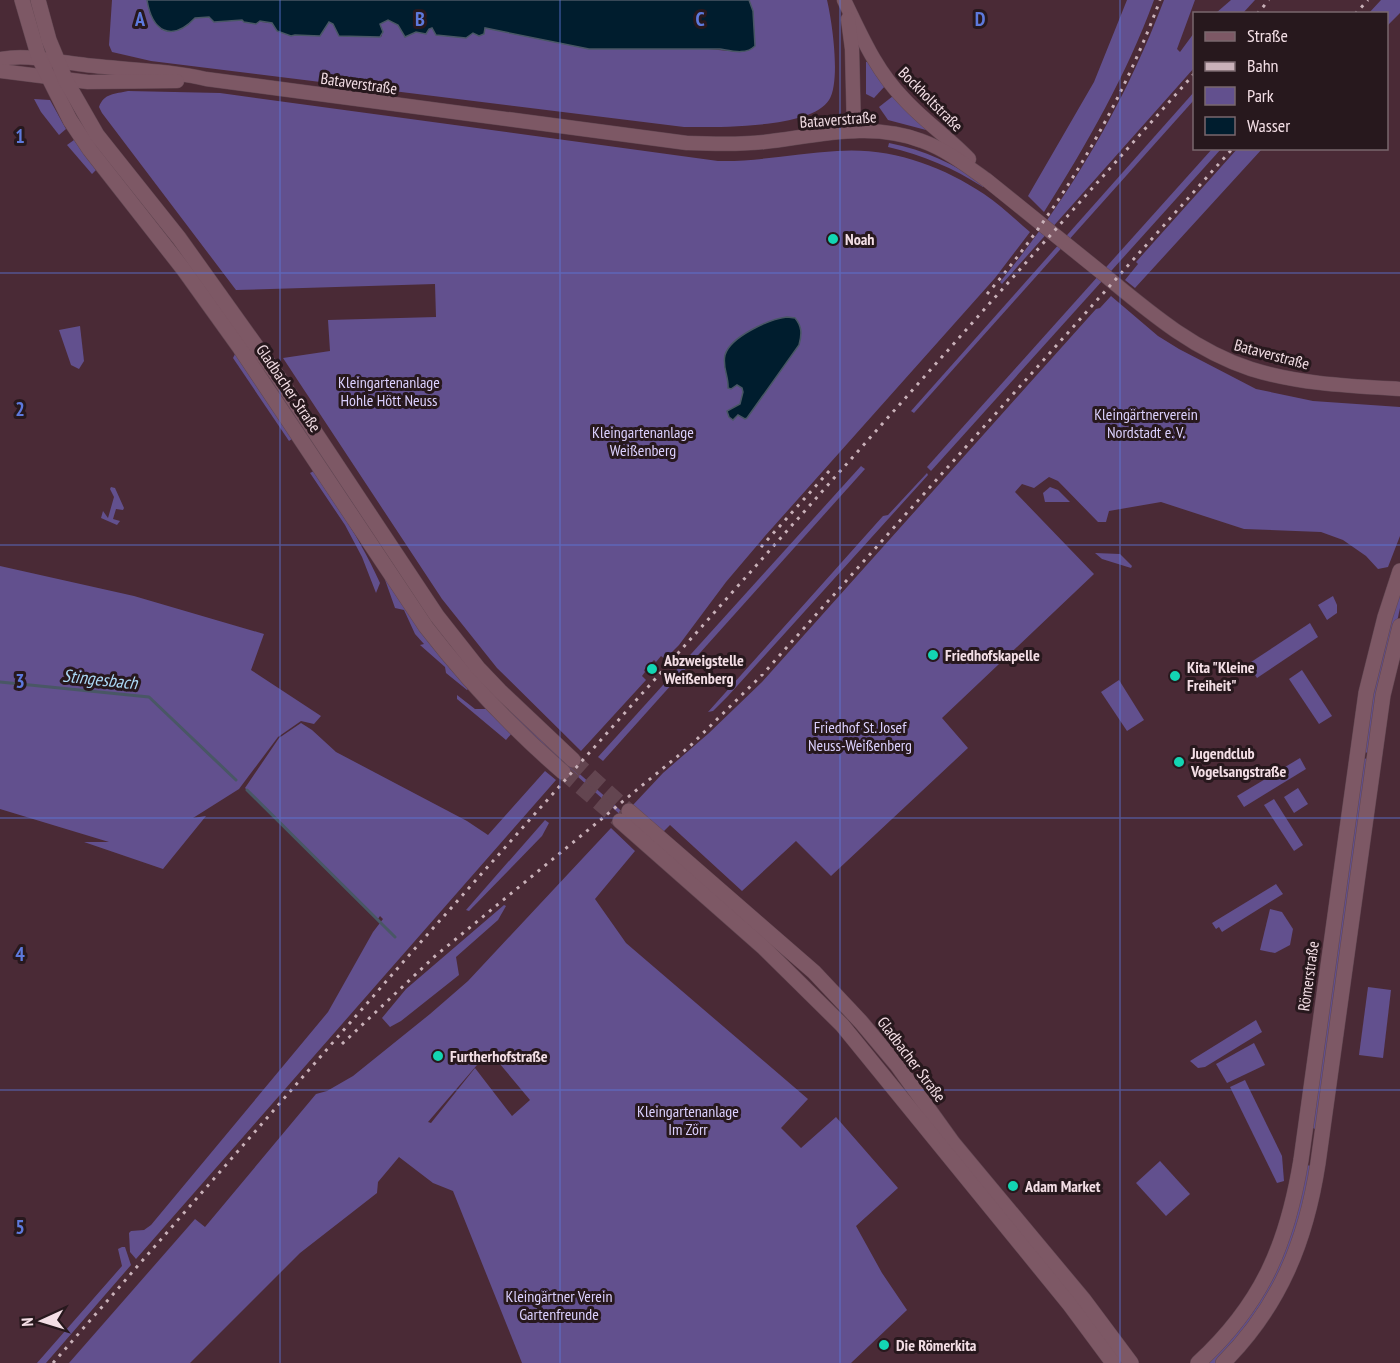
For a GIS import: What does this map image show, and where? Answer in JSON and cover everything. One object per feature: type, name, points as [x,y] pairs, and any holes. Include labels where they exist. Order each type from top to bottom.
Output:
[{"type":"main road","name":"Gladbacher Straße","points":[[22,0],[39,58],[70,120],[90,150],[184,270],[240,348],[426,627],[494,708],[568,766],[478,668],[437,616],[279,378],[179,238],[97,135],[57,61],[38,0]]},
{"type":"main road","name":"Römerstraße","points":[[1198,1363],[1230,1331],[1256,1297],[1280,1247],[1290,1215],[1301,1160],[1366,693],[1385,618],[1400,571]]},
{"type":"main road","points":[[1223,1363],[1255,1328],[1279,1290],[1298,1247],[1310,1207],[1383,695],[1400,626]]},
{"type":"main road","name":"Gladbacher Straße","points":[[1113,1363],[1070,1305],[842,1025],[624,816],[814,972],[861,1022],[897,1065],[953,1143],[1084,1300],[1131,1363]]},
{"type":"street","name":"Bockholtstraße","points":[[843,0],[848,17],[852,49],[854,131]]},
{"type":"street","name":"Bockholtstraße","points":[[843,0],[865,45],[894,88],[904,100],[963,153],[988,181]]},
{"type":"street","name":"Bataverstraße","points":[[0,59],[18,56],[79,65],[183,74],[206,79],[687,143],[747,144],[854,131],[885,132],[921,140],[943,150],[988,181],[1159,320],[1202,348],[1237,364],[1279,376],[1328,384],[1400,389]]},
{"type":"street","name":"Bataverstraße","points":[[0,71],[88,82],[206,79]]},
{"type":"green space","points":[[112,0],[147,0],[150,14],[162,30],[188,25],[195,18],[209,17],[214,22],[242,20],[272,23],[277,31],[295,35],[320,36],[329,22],[333,24],[339,36],[380,37],[382,36],[380,24],[388,20],[416,32],[432,28],[473,32],[485,28],[740,52],[751,20],[749,0],[827,0],[835,66],[833,91],[829,100],[819,109],[784,121],[739,126],[684,127],[151,61],[112,52],[109,45]]},
{"type":"green space","points":[[1127,0],[1154,0],[1131,56],[1105,109],[1044,212],[1028,196],[1094,82]]},
{"type":"green space","points":[[1164,0],[1195,0],[1177,49],[1180,52],[1193,34],[1193,69],[1002,284],[1000,282],[1050,217],[1094,148],[1149,38]]},
{"type":"green space","points":[[1231,0],[1255,0],[1244,12],[1217,12]]},
{"type":"green space","points":[[1381,0],[1400,0],[1400,13],[1388,25],[1388,12],[1370,12]]},
{"type":"green space","points":[[869,61],[885,86],[874,98],[866,94],[866,62]]},
{"type":"green space","points":[[128,91],[220,93],[718,161],[837,151],[876,152],[914,160],[950,174],[990,198],[1030,232],[995,278],[765,536],[726,582],[679,645],[665,659],[661,656],[644,670],[642,676],[646,680],[581,751],[497,668],[442,599],[283,358],[330,351],[328,320],[436,317],[435,284],[236,290],[102,113],[99,107],[104,99],[110,95]]},
{"type":"green space","points":[[1193,93],[1193,101],[914,413],[911,411]]},
{"type":"green space","points":[[893,96],[926,130],[888,120],[879,107]]},
{"type":"green space","points":[[34,99],[50,100],[66,129],[59,135]]},
{"type":"green space","points":[[74,140],[96,170],[92,174],[67,145]]},
{"type":"green space","points":[[889,143],[939,159],[985,185],[983,187],[926,158],[888,147]]},
{"type":"green space","points":[[1211,150],[1220,150],[931,471],[927,467]]},
{"type":"green space","points":[[1236,150],[1261,150],[1135,288],[1125,280],[1138,264],[1136,262]]},
{"type":"green space","points":[[202,285],[296,411],[384,547],[556,753],[645,832],[643,835],[521,726],[449,648]]},
{"type":"green space","points":[[1111,296],[1158,336],[1256,389],[1313,401],[1400,407],[1400,536],[1388,567],[1378,569],[1366,556],[1343,540],[1321,532],[1244,529],[1161,502],[1109,511],[1106,522],[1098,522],[1058,481],[1049,477],[1034,488],[1022,484],[1015,492],[1094,574],[942,718],[968,748],[831,876],[796,841],[742,891],[670,825],[663,832],[632,806],[663,773],[762,682],[1096,309],[1100,308]]},
{"type":"green space","points":[[80,326],[84,361],[79,369],[71,365],[59,330]]},
{"type":"green space","points":[[235,354],[292,439],[289,441],[233,358]]},
{"type":"green space","points":[[861,466],[865,469],[603,761],[598,757]]},
{"type":"green space","points":[[314,471],[366,554],[380,583],[376,593],[362,557],[345,525],[310,473]]},
{"type":"green space","points":[[927,473],[928,475],[728,696],[713,711],[708,712],[883,516],[888,515]]},
{"type":"green space","points":[[111,487],[115,488],[124,508],[123,510],[116,509],[113,519],[120,521],[117,525],[101,518],[103,511],[108,518],[114,497]]},
{"type":"green space","points":[[1050,487],[1058,490],[1070,502],[1045,502],[1043,493]]},
{"type":"green space","points":[[1095,553],[1120,554],[1132,566],[1131,568],[1102,559]]},
{"type":"green space","points":[[0,566],[134,596],[264,634],[251,670],[321,716],[314,724],[301,721],[278,737],[239,789],[193,818],[206,816],[163,869],[84,842],[109,842],[0,809]]},
{"type":"green space","points":[[383,574],[467,690],[446,673],[445,667],[420,645],[424,644],[415,634],[404,610],[395,608]]},
{"type":"green space","points":[[1400,588],[1400,608],[1369,753],[1363,752],[1370,701]]},
{"type":"green space","points":[[1333,596],[1337,605],[1337,613],[1327,620],[1318,605]]},
{"type":"green space","points":[[1310,623],[1318,637],[1257,678],[1248,664]]},
{"type":"green space","points":[[1302,670],[1332,716],[1319,724],[1289,679]]},
{"type":"green space","points":[[1119,680],[1144,720],[1127,731],[1101,692]]},
{"type":"green space","points":[[457,695],[475,709],[486,709],[512,733],[506,740],[457,699]]},
{"type":"green space","points":[[301,723],[336,752],[467,821],[488,835],[545,771],[556,780],[136,1259],[130,1252],[129,1233],[144,1230],[151,1225],[328,1012],[373,932],[383,919],[380,916],[378,919],[245,788],[279,738]]},
{"type":"green space","points":[[1300,758],[1306,769],[1244,807],[1237,796]]},
{"type":"green space","points":[[1362,758],[1368,759],[1317,1128],[1315,1129],[1313,1128]]},
{"type":"green space","points":[[1298,788],[1308,804],[1294,813],[1284,797]]},
{"type":"green space","points":[[1274,799],[1303,845],[1294,851],[1264,805]]},
{"type":"green space","points":[[545,820],[549,823],[542,836],[469,911],[466,910]]},
{"type":"green space","points":[[611,828],[635,851],[595,899],[626,943],[808,1099],[781,1128],[801,1148],[836,1117],[898,1188],[856,1226],[882,1273],[907,1310],[851,1363],[522,1363],[453,1191],[433,1183],[399,1157],[378,1182],[377,1193],[300,1253],[190,1363],[69,1363],[195,1219],[205,1227],[316,1094],[327,1091],[353,1076],[468,981]],"holes":[[[489,1051],[530,1100],[512,1116],[475,1068],[431,1123],[428,1122]]]},
{"type":"green space","points":[[1276,884],[1283,894],[1222,932],[1219,927],[1216,929],[1212,923]]},
{"type":"green space","points":[[504,905],[506,906],[498,920],[456,957],[459,975],[401,1021],[390,1027],[382,1018],[406,989]]},
{"type":"green space","points":[[1270,909],[1282,912],[1293,929],[1290,945],[1275,953],[1260,950]]},
{"type":"green space","points":[[1368,987],[1391,990],[1383,1058],[1359,1055]]},
{"type":"green space","points":[[1256,1020],[1262,1032],[1205,1067],[1198,1068],[1190,1061]]},
{"type":"green space","points":[[1254,1043],[1265,1065],[1227,1083],[1216,1064]]},
{"type":"green space","points":[[1245,1080],[1282,1156],[1284,1181],[1277,1183],[1230,1087]]},
{"type":"green space","points":[[1160,1161],[1190,1194],[1166,1216],[1136,1183]]},
{"type":"green space","points":[[1306,1165],[1312,1166],[1293,1246],[1266,1303],[1222,1357],[1215,1363],[1206,1363],[1247,1319]]},
{"type":"green space","points":[[125,1247],[131,1265],[46,1363],[37,1363],[122,1266],[118,1249]]},
{"type":"water","points":[[147,0],[749,0],[753,11],[755,46],[747,51],[739,52],[720,49],[589,49],[485,28],[484,34],[479,36],[473,33],[466,38],[436,35],[432,28],[426,34],[416,32],[405,37],[398,25],[388,20],[380,24],[383,32],[380,37],[339,36],[333,24],[329,22],[320,36],[291,36],[277,31],[272,23],[260,21],[256,24],[242,20],[214,22],[209,17],[195,18],[186,26],[171,31],[158,26],[153,19]]},
{"type":"water","points":[[787,317],[795,318],[799,324],[801,334],[799,345],[747,418],[738,415],[733,420],[727,411],[740,404],[743,392],[742,388],[737,385],[731,389],[728,388],[724,359],[728,348],[751,330],[770,321]]},
{"type":"waterway","name":"Stingesbach","points":[[0,682],[149,697],[236,780]]},
{"type":"waterway","name":"Stingesbach","points":[[247,790],[395,937]]},
{"type":"tunnel","points":[[573,760],[629,811]]},
{"type":"tunnel","points":[[563,772],[620,821]]},
{"type":"railway","points":[[987,294],[1040,227],[1087,154],[1127,79],[1160,0]]},
{"type":"railway","points":[[1259,12],[1269,0]]},
{"type":"railway","points":[[1357,12],[1368,0]]},
{"type":"railway","points":[[53,1363],[411,953],[1193,75]]},
{"type":"railway","points":[[342,1044],[434,957],[690,746],[763,674],[1231,150]]},
{"type":"railway","points":[[761,547],[831,469]]},
{"type":"place","name":"Noah","points":[[833,239]]},
{"type":"place","name":"Friedhofskapelle","points":[[933,655]]},
{"type":"place","name":"Abzweigstelle Weißenberg","points":[[652,669]]},
{"type":"place","name":"Kita \"Kleine Freiheit\"","points":[[1175,676]]},
{"type":"place","name":"Jugendclub Vogelsangstraße","points":[[1179,762]]},
{"type":"place","name":"Furtherhofstraße","points":[[438,1056]]},
{"type":"place","name":"Adam Market","points":[[1013,1186]]},
{"type":"place","name":"Die Römerkita","points":[[884,1345]]},
{"type":"park label","name":"Kleingartenanlage Hohle Hött Neuss","points":[[389,391]]},
{"type":"park label","name":"Kleingärtnerverein Nordstadt e. V.","points":[[1146,423]]},
{"type":"park label","name":"Kleingartenanlage Weißenberg","points":[[643,441]]},
{"type":"park label","name":"Friedhof St. Josef Neuss-Weißenberg","points":[[860,736]]},
{"type":"park label","name":"Kleingartenanlage Im Zörr","points":[[688,1120]]},
{"type":"park label","name":"Kleingärtner Verein Gartenfreunde","points":[[559,1305]]}]
